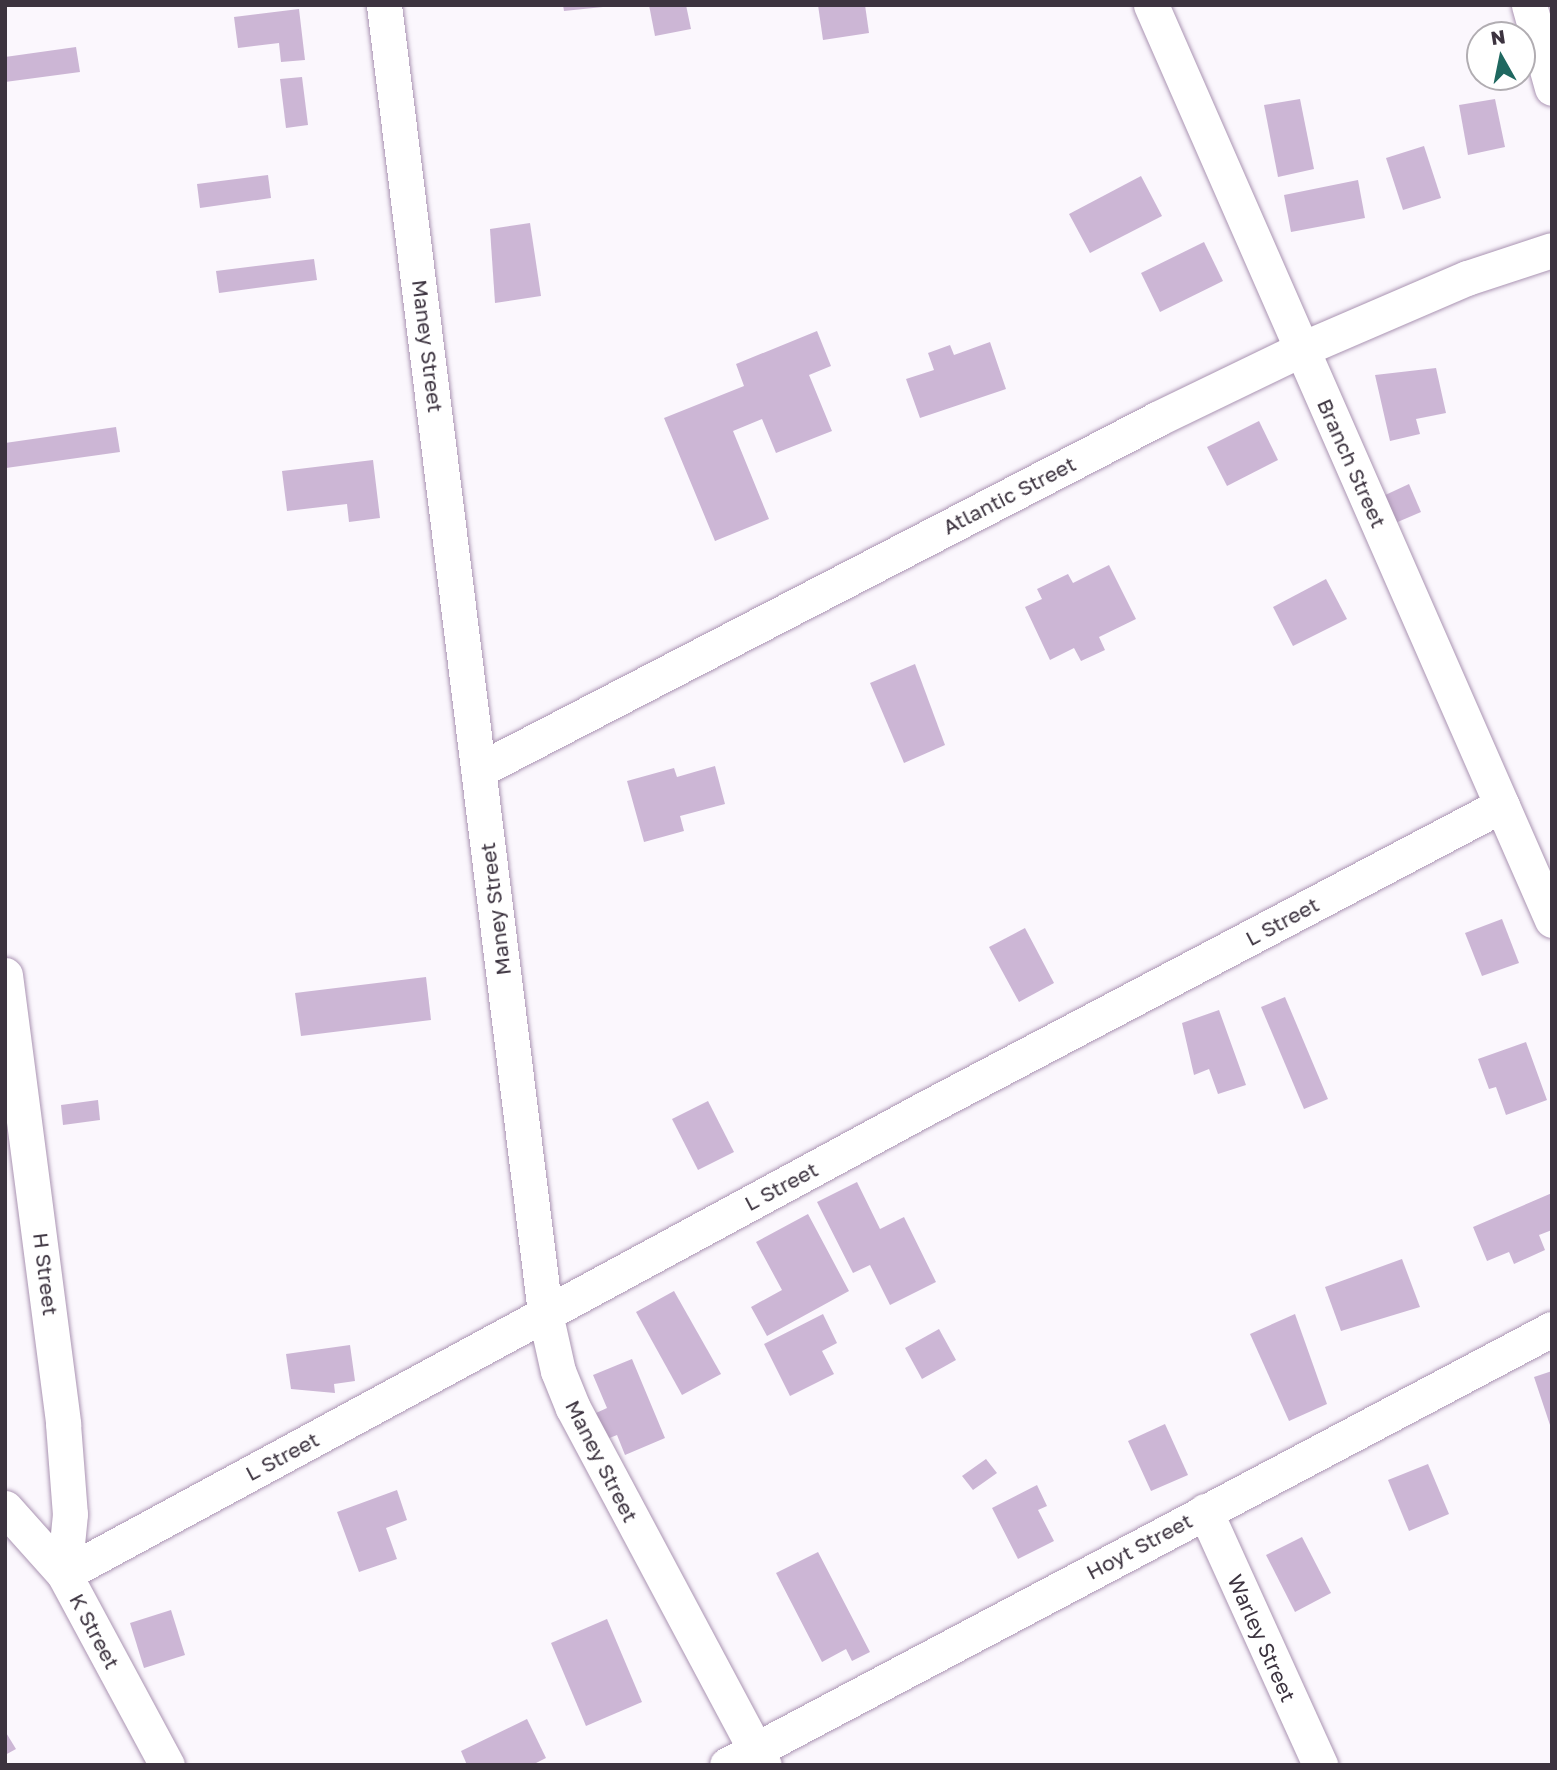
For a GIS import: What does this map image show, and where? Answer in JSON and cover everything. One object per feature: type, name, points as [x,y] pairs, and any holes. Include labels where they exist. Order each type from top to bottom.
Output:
[{"type":"street","name":"Maney Street","points":[[384,5],[545,1313],[558,1371],[573,1408],[749,1760]]},
{"type":"street","name":"Branch Street","points":[[1152,5],[1552,920]]},
{"type":"street","points":[[1529,5],[1552,88]]},
{"type":"street","name":"Atlantic Street","points":[[479,770],[1144,425],[1302,348],[1467,278],[1552,250]]},
{"type":"street","name":"L Street","points":[[64,1574],[545,1313],[1502,805]]},
{"type":"street","name":"H Street","points":[[5,975],[63,1424],[70,1514],[64,1574]]},
{"type":"street","name":"Hoyt Street","points":[[749,1760],[1205,1511],[1552,1329]]},
{"type":"street","name":"K Street","points":[[5,1508],[64,1574],[167,1765]]},
{"type":"street","name":"Warley Street","points":[[1205,1511],[1320,1765]]},
{"type":"building","points":[[563,5],[603,5],[603,7],[564,11]]},
{"type":"building","points":[[649,5],[686,5],[691,29],[655,36]]},
{"type":"building","points":[[818,5],[865,5],[869,33],[823,40]]},
{"type":"building","points":[[299,9],[305,60],[281,62],[279,43],[238,48],[234,17]]},
{"type":"building","points":[[76,47],[80,72],[5,82],[5,57]]},
{"type":"building","points":[[302,77],[308,125],[286,128],[280,79]]},
{"type":"building","points":[[1300,99],[1314,169],[1278,177],[1264,105]]},
{"type":"building","points":[[1495,99],[1505,147],[1468,155],[1459,105]]},
{"type":"building","points":[[1424,146],[1441,198],[1403,210],[1386,158]]},
{"type":"building","points":[[268,175],[271,198],[200,208],[197,184]]},
{"type":"building","points":[[1141,176],[1162,216],[1090,253],[1069,214]]},
{"type":"building","points":[[1358,180],[1365,218],[1291,232],[1284,195]]},
{"type":"building","points":[[530,223],[541,296],[495,303],[490,229]]},
{"type":"building","points":[[1204,242],[1223,281],[1160,312],[1141,273]]},
{"type":"building","points":[[314,259],[317,280],[219,293],[216,271]]},
{"type":"building","points":[[817,331],[831,366],[809,375],[832,431],[776,453],[762,419],[733,431],[769,519],[715,541],[664,418],[744,386],[736,364]]},
{"type":"building","points":[[990,342],[1006,389],[920,418],[906,379],[934,370],[928,353],[950,345],[954,355]]},
{"type":"building","points":[[1436,368],[1446,413],[1416,419],[1420,434],[1390,441],[1375,375]]},
{"type":"building","points":[[1259,421],[1278,460],[1227,486],[1207,447]]},
{"type":"building","points":[[116,427],[120,452],[6,468],[5,443]]},
{"type":"building","points":[[373,460],[380,518],[349,522],[347,504],[287,511],[282,471]]},
{"type":"building","points":[[1409,484],[1421,512],[1393,524],[1381,497]]},
{"type":"building","points":[[1109,565],[1136,619],[1099,637],[1105,650],[1081,661],[1074,648],[1050,660],[1025,607],[1042,599],[1037,589],[1068,574],[1073,583]]},
{"type":"building","points":[[1326,579],[1347,619],[1293,646],[1273,607]]},
{"type":"building","points":[[915,664],[945,745],[904,763],[870,683]]},
{"type":"building","points":[[715,766],[725,804],[680,816],[684,831],[644,842],[627,781],[674,768],[677,777]]},
{"type":"building","points":[[1502,919],[1519,963],[1482,976],[1465,933]]},
{"type":"building","points":[[1025,928],[1054,983],[1019,1002],[989,947]]},
{"type":"building","points":[[426,977],[431,1020],[301,1036],[295,993]]},
{"type":"building","points":[[1285,997],[1328,1099],[1304,1109],[1261,1007]]},
{"type":"building","points":[[1219,1010],[1246,1085],[1218,1094],[1209,1069],[1194,1075],[1182,1023]]},
{"type":"building","points":[[1526,1042],[1547,1100],[1506,1115],[1496,1087],[1489,1089],[1478,1059]]},
{"type":"building","points":[[98,1100],[100,1120],[63,1125],[61,1105]]},
{"type":"building","points":[[708,1101],[734,1152],[698,1170],[672,1119]]},
{"type":"building","points":[[857,1182],[880,1229],[904,1217],[936,1282],[890,1305],[870,1265],[853,1273],[817,1202]]},
{"type":"building","points":[[1552,1193],[1552,1230],[1539,1235],[1545,1250],[1514,1264],[1509,1252],[1487,1261],[1473,1227]]},
{"type":"building","points":[[808,1214],[849,1291],[767,1336],[751,1307],[782,1290],[756,1242]]},
{"type":"building","points":[[1402,1259],[1420,1307],[1341,1331],[1325,1287]]},
{"type":"building","points":[[674,1291],[721,1374],[682,1395],[636,1312]]},
{"type":"building","points":[[823,1314],[837,1343],[822,1351],[834,1374],[790,1396],[764,1344]]},
{"type":"building","points":[[1295,1314],[1327,1404],[1289,1421],[1250,1334]]},
{"type":"building","points":[[939,1329],[956,1360],[922,1379],[905,1348]]},
{"type":"building","points":[[350,1345],[355,1381],[334,1384],[335,1393],[291,1389],[286,1354]]},
{"type":"building","points":[[632,1359],[665,1438],[625,1455],[617,1435],[607,1439],[596,1413],[607,1408],[593,1375]]},
{"type":"building","points":[[1552,1371],[1552,1428],[1551,1428],[1534,1377]]},
{"type":"building","points":[[1165,1424],[1188,1475],[1151,1491],[1128,1441]]},
{"type":"building","points":[[986,1459],[997,1473],[973,1490],[962,1476]]},
{"type":"building","points":[[1428,1464],[1449,1514],[1409,1531],[1388,1480]]},
{"type":"building","points":[[1037,1485],[1047,1506],[1038,1510],[1054,1541],[1018,1559],[992,1508]]},
{"type":"building","points":[[397,1490],[407,1520],[386,1528],[397,1559],[359,1572],[337,1512]]},
{"type":"building","points":[[1302,1537],[1331,1593],[1295,1612],[1266,1555]]},
{"type":"building","points":[[818,1552],[870,1652],[852,1661],[846,1649],[822,1662],[776,1573]]},
{"type":"building","points":[[171,1610],[185,1655],[144,1668],[130,1623]]},
{"type":"building","points":[[607,1619],[642,1702],[586,1726],[551,1643]]},
{"type":"building","points":[[527,1719],[546,1758],[532,1765],[467,1765],[461,1751]]},
{"type":"building","points":[[5,1731],[16,1749],[5,1755]]}]
